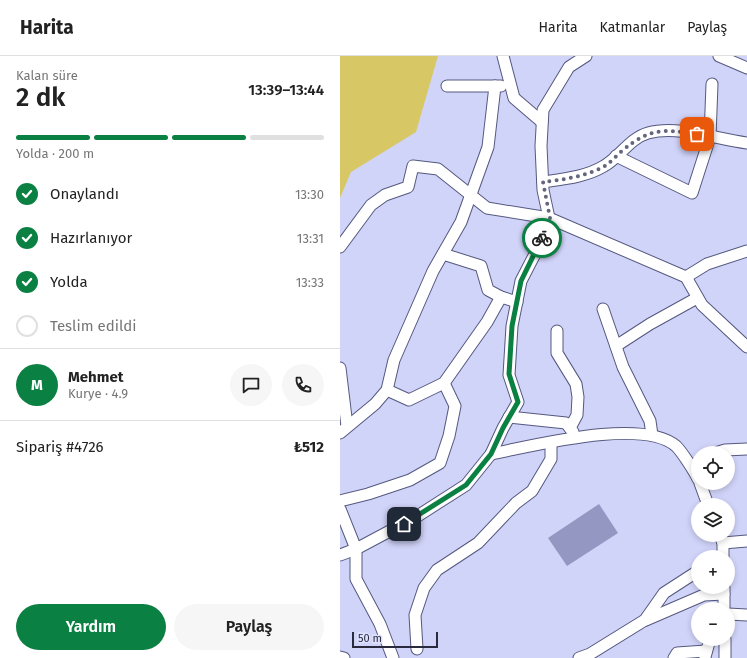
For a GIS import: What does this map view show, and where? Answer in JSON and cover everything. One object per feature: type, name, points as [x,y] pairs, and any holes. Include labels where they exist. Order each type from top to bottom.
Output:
[{"type":"street","points":[[503,56],[514,98],[542,122]]},
{"type":"street","points":[[340,555],[356,549],[416,517],[466,485],[491,454],[518,402],[509,374],[512,326],[521,281],[537,250],[550,218],[543,182],[543,110],[569,67],[586,56]]},
{"type":"street","points":[[719,56],[747,68]]},
{"type":"street","points":[[616,156],[692,193],[710,137],[712,84]]},
{"type":"street","points":[[447,86],[510,86]]},
{"type":"street","points":[[343,429],[374,404],[387,390],[394,360],[433,271],[461,222],[488,147],[495,86]]},
{"type":"street","points":[[543,182],[571,178],[605,166],[646,134],[672,130],[747,143]]},
{"type":"street","points":[[340,247],[371,205],[385,195],[408,187],[413,166],[438,169],[487,208],[550,218],[686,277],[702,305],[747,347]]},
{"type":"street","points":[[686,277],[707,264],[747,251]]},
{"type":"street","points":[[443,254],[481,266],[488,290],[501,297],[517,302]]},
{"type":"street","points":[[387,390],[409,400],[444,383],[487,322],[501,297]]},
{"type":"street","points":[[616,346],[650,324],[698,298]]},
{"type":"street","points":[[603,309],[623,366],[650,421],[652,435]]},
{"type":"street","points":[[557,332],[557,353],[576,384],[578,397],[577,416],[570,428]]},
{"type":"street","points":[[340,368],[343,429]]},
{"type":"street","points":[[340,501],[368,494],[410,480],[440,463],[449,436],[455,406],[444,383]]},
{"type":"street","points":[[509,417],[566,423],[578,438]]},
{"type":"street","points":[[491,454],[596,434],[652,435],[676,446],[691,459]]},
{"type":"street","points":[[417,649],[415,615],[424,588],[437,570],[478,544],[516,503],[532,491],[551,459],[551,442]]},
{"type":"street","points":[[735,450],[747,449]]},
{"type":"street","points":[[340,509],[356,549],[356,579],[380,624],[393,658]]},
{"type":"street","points":[[735,540],[747,541]]},
{"type":"street","points":[[645,620],[664,593],[691,576]]},
{"type":"street","points":[[579,658],[590,654],[645,620],[708,594]]},
{"type":"street","points":[[735,614],[747,615]]},
{"type":"street","points":[[724,646],[725,658]]},
{"type":"street","points":[[674,658],[676,653],[705,655]]},
{"type":"street","points":[[340,657],[344,658]]},
{"type":"shaded area","points":[[340,56],[438,56],[416,132],[351,172],[340,198]]},
{"type":"building","points":[[599,504],[618,533],[567,566],[548,538]]},
{"type":"way so far","points":[[542,238],[550,218],[543,190],[543,182],[571,178],[605,166],[623,150],[646,134],[672,130],[697,134]]},
{"type":"route","points":[[404,524],[466,485],[491,454],[503,428],[518,402],[509,374],[512,326],[521,281],[542,238]]}]
